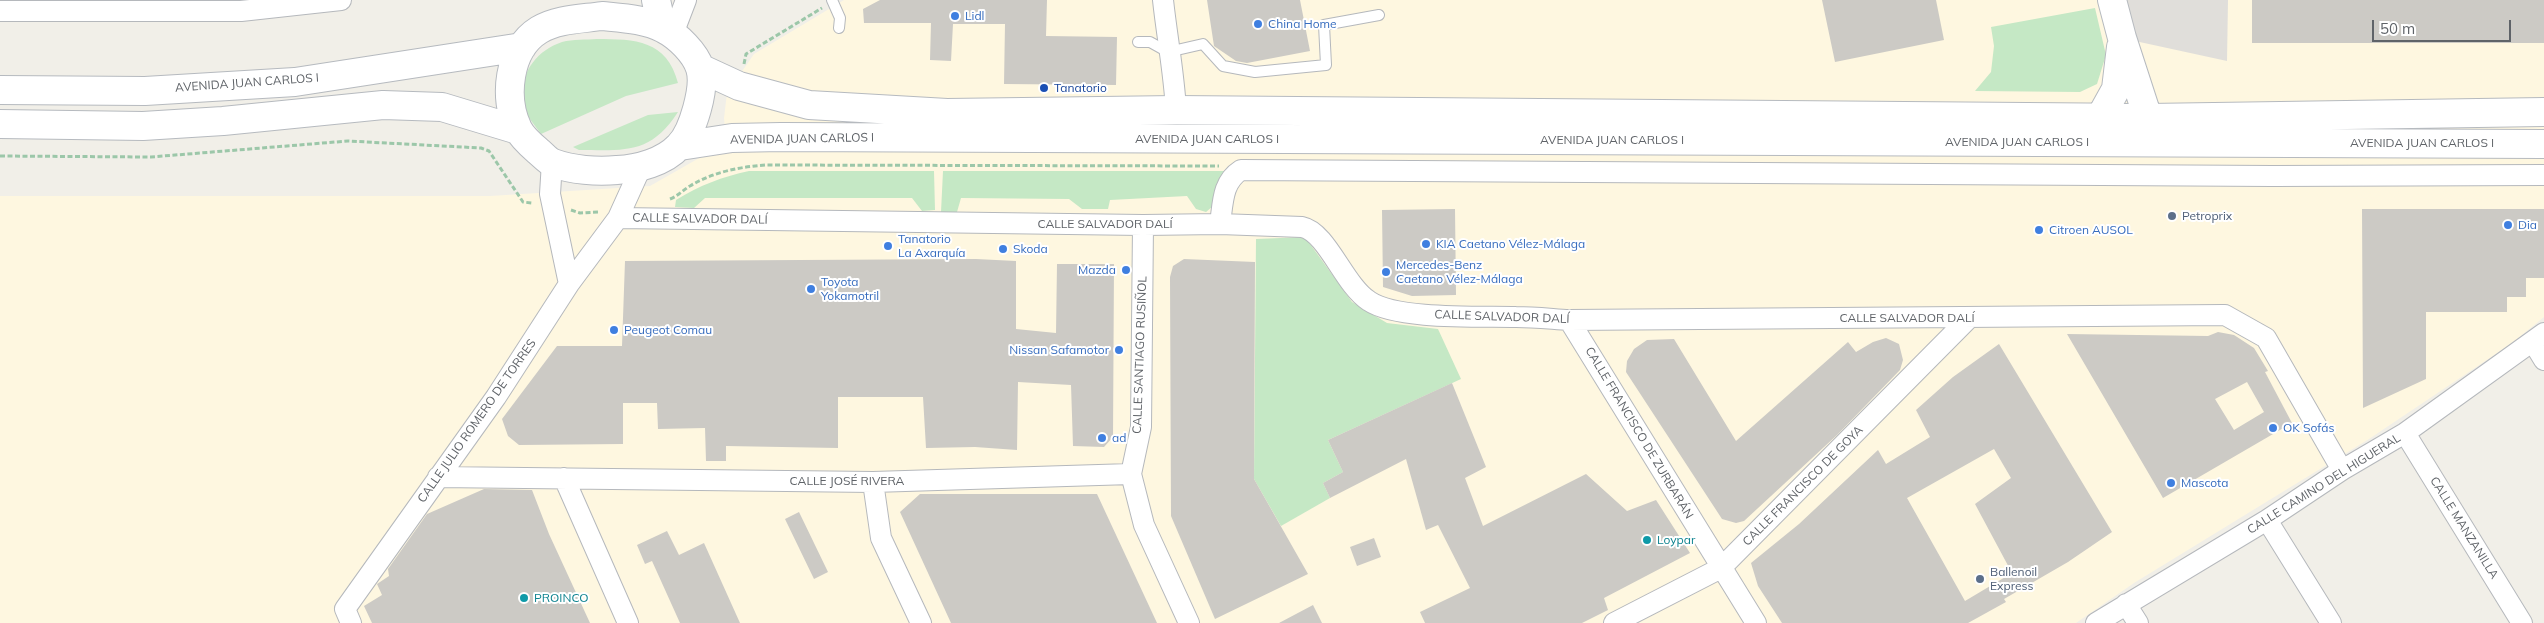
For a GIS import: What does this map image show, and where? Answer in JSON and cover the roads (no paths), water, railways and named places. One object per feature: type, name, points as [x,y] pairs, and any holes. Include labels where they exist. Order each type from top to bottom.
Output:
[{"type":"street","points":[[0,11],[241,11],[341,0]]},
{"type":"street","points":[[656,0],[668,31]]},
{"type":"street","points":[[668,31],[686,0]]},
{"type":"street","points":[[1163,0],[1168,52],[1174,75],[1176,110]]},
{"type":"street","points":[[2112,0],[2122,38],[2148,118]]},
{"type":"street","points":[[518,130],[511,109],[509,86],[522,47],[538,30],[576,10],[633,20],[668,31],[685,46],[700,68],[739,86],[809,105],[938,113],[1176,110],[2101,116],[2148,118],[2544,112]]},
{"type":"street","points":[[2101,116],[2116,89],[2122,38]]},
{"type":"street","name":"AVENIDA JUAN CARLOS I","points":[[0,90],[145,91],[295,82],[522,47]]},
{"type":"street","points":[[0,124],[143,126],[223,121],[383,105],[442,107],[518,130],[552,162],[588,170],[618,170],[661,160],[680,146],[698,109],[700,68]]},
{"type":"street","name":"AVENIDA JUAN CARLOS I","points":[[680,146],[732,138],[781,137],[2544,144]]},
{"type":"street","points":[[552,162],[550,194],[569,284]]},
{"type":"street","name":"CALLE JULIO ROMERO DE TORRES","points":[[351,623],[345,609],[496,397],[569,284],[618,218],[642,165]]},
{"type":"street","points":[[1220,224],[1224,193],[1230,179],[1240,170],[2263,176],[2544,175]]},
{"type":"street","name":"CALLE SALVADOR DALÍ","points":[[618,218],[1143,225],[1220,224],[1311,229],[1329,240],[1348,279],[1369,301],[1384,308],[1463,317],[1569,320],[1969,318],[2225,314],[2266,338],[2342,470]]},
{"type":"street","name":"CALLE SANTIAGO RUSIÑOL","points":[[1143,225],[1141,427],[1131,474],[1144,525],[1189,623]]},
{"type":"street","name":"CALLE FRANCISCO DE GOYA","points":[[1614,623],[1721,568],[1969,318]]},
{"type":"street","name":"CALLE FRANCISCO DE ZURBARÁN","points":[[1569,320],[1756,623]]},
{"type":"street","points":[[2538,338],[2544,360]]},
{"type":"street","name":"CALLE CAMINO DEL HIGUERAL","points":[[2096,623],[2267,520],[2342,470],[2405,433],[2538,338]]},
{"type":"street","name":"CALLE MANZANILLA","points":[[2405,433],[2522,623]]},
{"type":"street","name":"CALLE JOSÉ RIVERA","points":[[438,477],[873,482],[1131,474]]},
{"type":"street","points":[[564,478],[628,623]]},
{"type":"street","points":[[873,482],[881,538],[921,623]]},
{"type":"street","points":[[2267,520],[2331,623]]},
{"type":"street","points":[[2126,604],[2138,623]]},
{"type":"lane","points":[[833,1],[840,18],[838,28]]},
{"type":"lane","points":[[1138,42],[1150,42],[1168,52],[1203,44],[1223,66],[1255,72],[1326,65],[1324,25],[1379,15]]},
{"type":"place","name":"Lidl","points":[[955,16]]},
{"type":"place","name":"China Home","points":[[1258,24]]},
{"type":"place","name":"Tanatorio","points":[[1044,88]]},
{"type":"place","name":"Petroprix","points":[[2172,216]]},
{"type":"place","name":"Dia","points":[[2508,225]]},
{"type":"place","name":"Citroen AUSOL","points":[[2039,230]]},
{"type":"place","name":"KIA Caetano Vélez-Málaga","points":[[1426,244]]},
{"type":"place","name":"Tanatorio La Axarquía","points":[[888,246]]},
{"type":"place","name":"Skoda","points":[[1003,249]]},
{"type":"place","name":"Mazda","points":[[1126,270]]},
{"type":"place","name":"Mercedes-Benz Caetano Vélez-Málaga","points":[[1386,272]]},
{"type":"place","name":"Toyota Yokamotril","points":[[811,289]]},
{"type":"place","name":"Peugeot Comau","points":[[614,330]]},
{"type":"place","name":"Nissan Safamotor","points":[[1119,350]]},
{"type":"place","name":"OK Sofás","points":[[2273,428]]},
{"type":"place","name":"ad","points":[[1102,438]]},
{"type":"place","name":"Mascota","points":[[2171,483]]},
{"type":"place","name":"Loypar","points":[[1647,540]]},
{"type":"place","name":"Ballenoil Express","points":[[1980,579]]},
{"type":"place","name":"PROINCO","points":[[524,598]]}]
